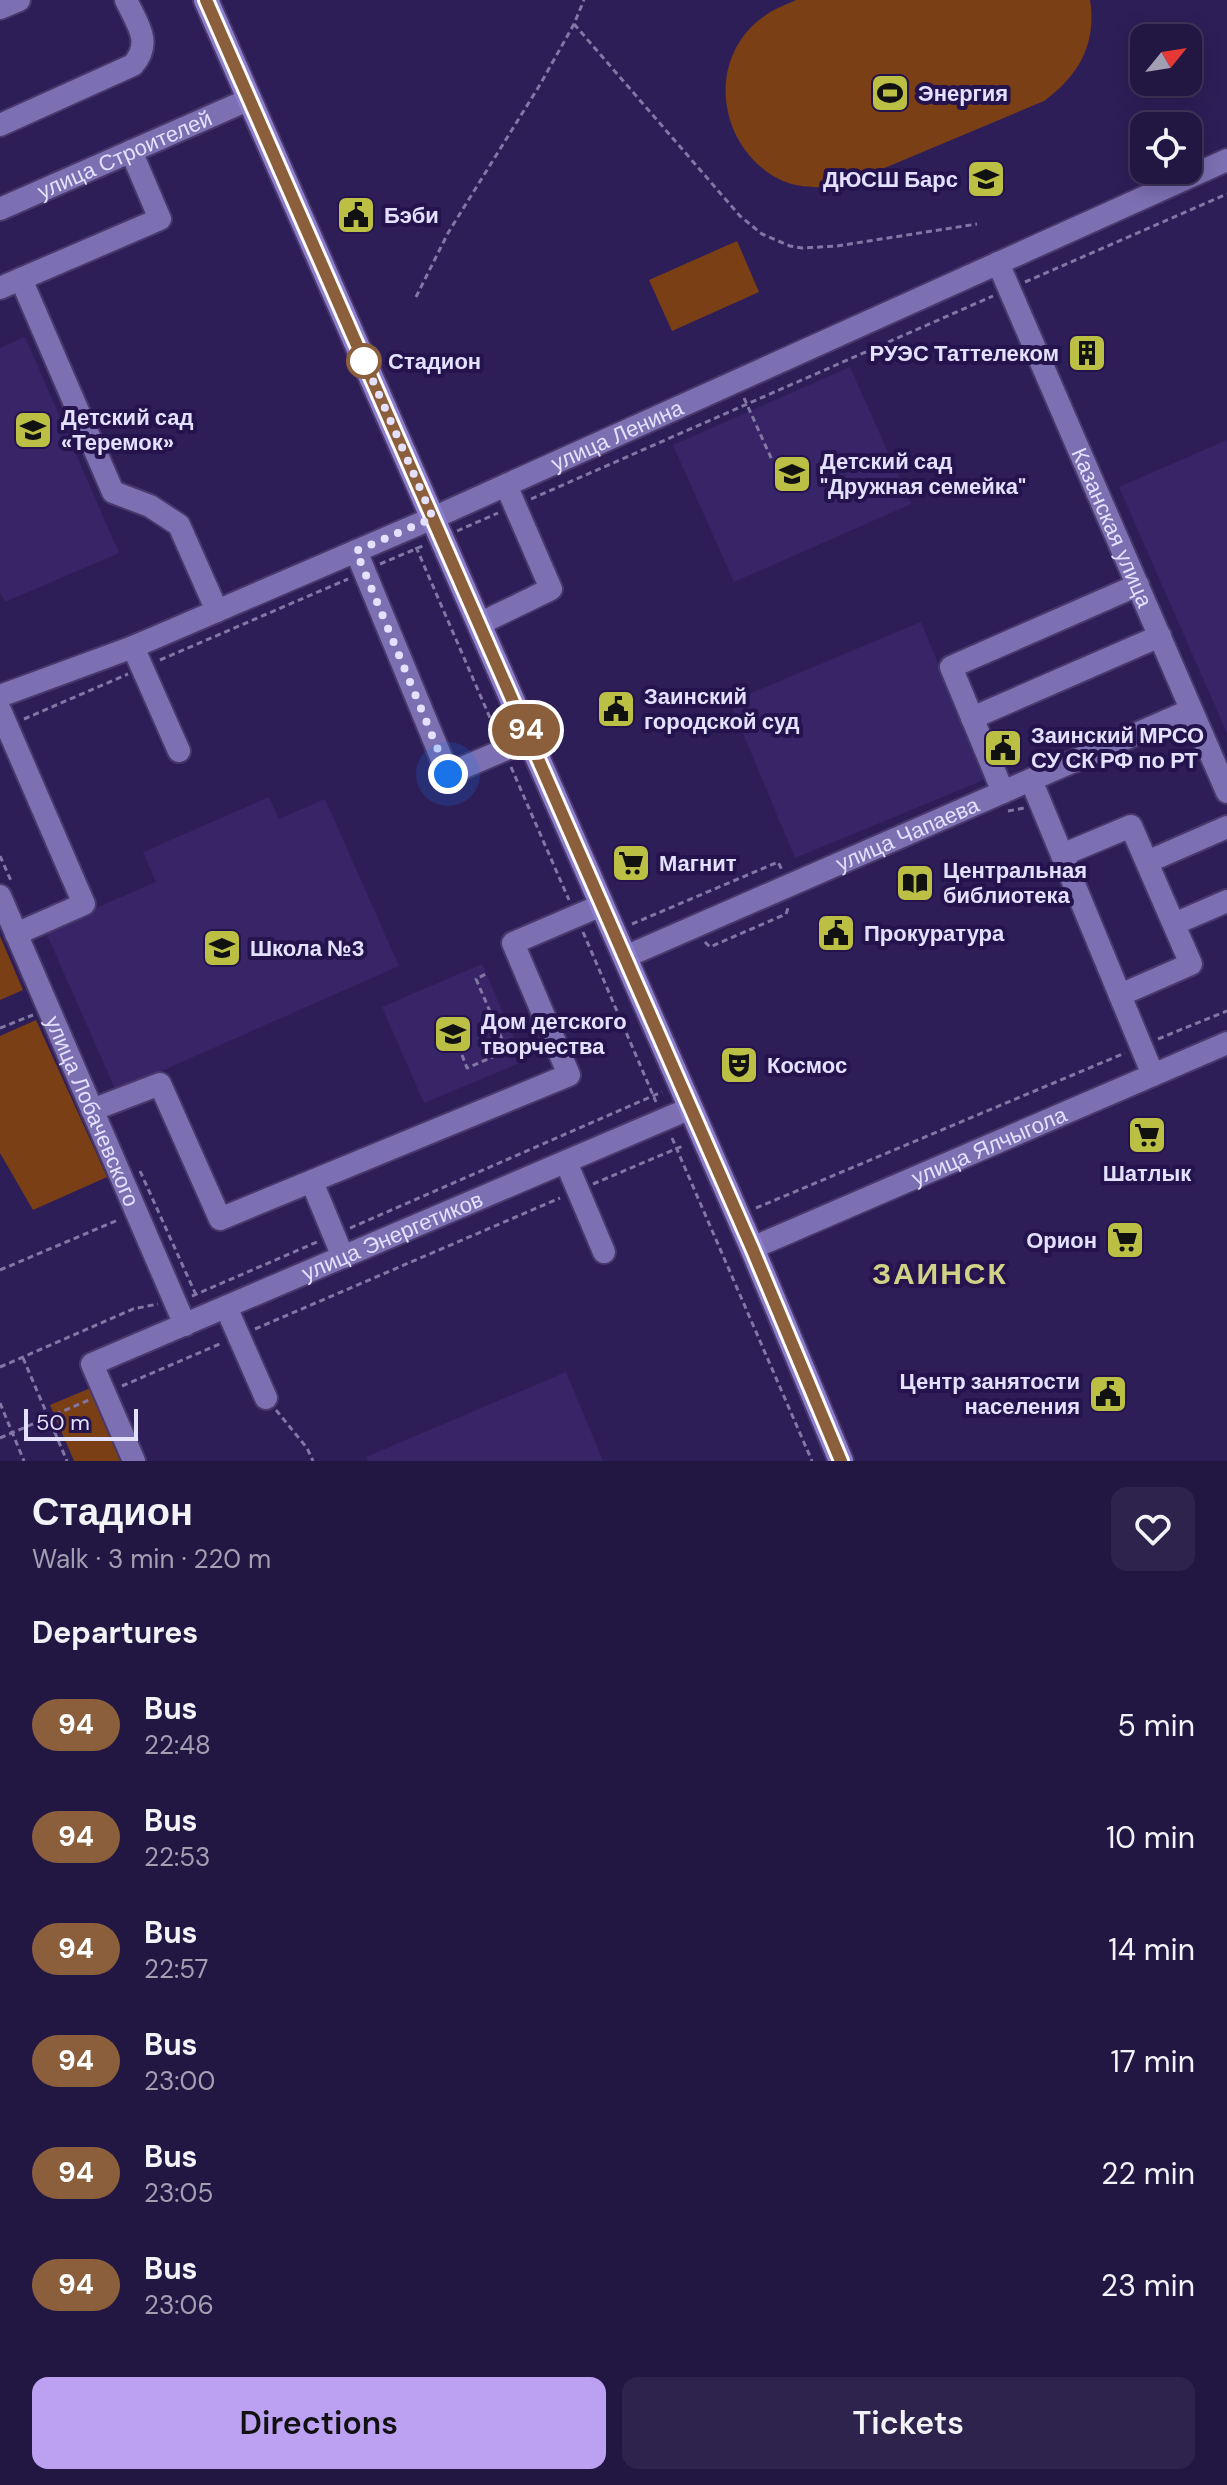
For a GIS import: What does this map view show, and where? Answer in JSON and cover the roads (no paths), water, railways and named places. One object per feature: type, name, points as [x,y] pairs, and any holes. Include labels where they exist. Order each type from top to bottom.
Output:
[{"type":"main road","points":[[206,0],[752,1248],[841,1461]]},
{"type":"street","points":[[0,8],[19,0]]},
{"type":"street","points":[[0,125],[133,65],[142,52],[143,39],[126,0]]},
{"type":"street","name":"улица Строителей","points":[[0,209],[250,99]]},
{"type":"street","points":[[0,288],[160,219],[131,151]]},
{"type":"street","name":"улица Ленина","points":[[0,696],[133,647],[217,611],[360,561],[437,528],[510,495],[737,381],[1227,160]]},
{"type":"street","name":"Казанская улица","points":[[998,263],[1227,792]]},
{"type":"street","points":[[21,279],[113,492],[150,506],[179,525],[217,611]]},
{"type":"street","points":[[479,624],[551,589],[510,495]]},
{"type":"street","points":[[360,561],[448,774],[530,739]]},
{"type":"street","points":[[1003,792],[951,667],[1138,585]]},
{"type":"street","points":[[972,718],[1160,636]]},
{"type":"street","points":[[133,647],[179,751]]},
{"type":"street","name":"улица Чапаева","points":[[625,957],[1191,710]]},
{"type":"street","points":[[4,718],[84,904],[16,934]]},
{"type":"street","points":[[1031,780],[1153,1075]]},
{"type":"street","points":[[1062,855],[1131,826],[1191,964],[1120,995]]},
{"type":"street","points":[[1147,862],[1227,827]]},
{"type":"street","name":"улица Лобачевского","points":[[0,896],[92,1110],[146,1209],[185,1325]]},
{"type":"street","points":[[1174,924],[1227,901]]},
{"type":"street","points":[[92,1110],[160,1084],[220,1219],[569,1075],[513,943],[602,905]]},
{"type":"street","name":"улица Ялчыгола","points":[[752,1248],[1227,1043]]},
{"type":"street","name":"улица Энергетиков","points":[[134,1461],[92,1364],[691,1108]]},
{"type":"street","points":[[566,1162],[604,1252]]},
{"type":"street","points":[[312,1182],[343,1257]]},
{"type":"street","points":[[226,1307],[266,1398]]},
{"type":"place","name":"Энергия","points":[[890,93]]},
{"type":"place","name":"ДЮСШ Барс","points":[[986,179]]},
{"type":"place","name":"Бэби","points":[[356,215]]},
{"type":"place","name":"РУЭС Таттелеком","points":[[1087,353]]},
{"type":"place","name":"Стадион","points":[[364,361]]},
{"type":"place","name":"Детский сад «Теремок»","points":[[33,430]]},
{"type":"place","name":"Детский сад \"Дружная семейка\"","points":[[792,474]]},
{"type":"place","name":"Заинский городской суд","points":[[616,709]]},
{"type":"place","name":"Заинский МРСО СУ СК РФ по РТ","points":[[1003,748]]},
{"type":"place","name":"Магнит","points":[[631,863]]},
{"type":"place","name":"Центральная библиотека","points":[[915,883]]},
{"type":"place","name":"Прокуратура","points":[[836,933]]},
{"type":"place","name":"Школа №3","points":[[222,948]]},
{"type":"place","name":"Дом детского творчества","points":[[453,1034]]},
{"type":"place","name":"Космос","points":[[739,1065]]},
{"type":"place","name":"Шатлык","points":[[1147,1135]]},
{"type":"place","name":"Орион","points":[[1125,1240]]},
{"type":"place","name":"Центр занятости населения","points":[[1108,1394]]},
{"type":"district","name":"ЗАИНСК","points":[[940,1274]]}]
